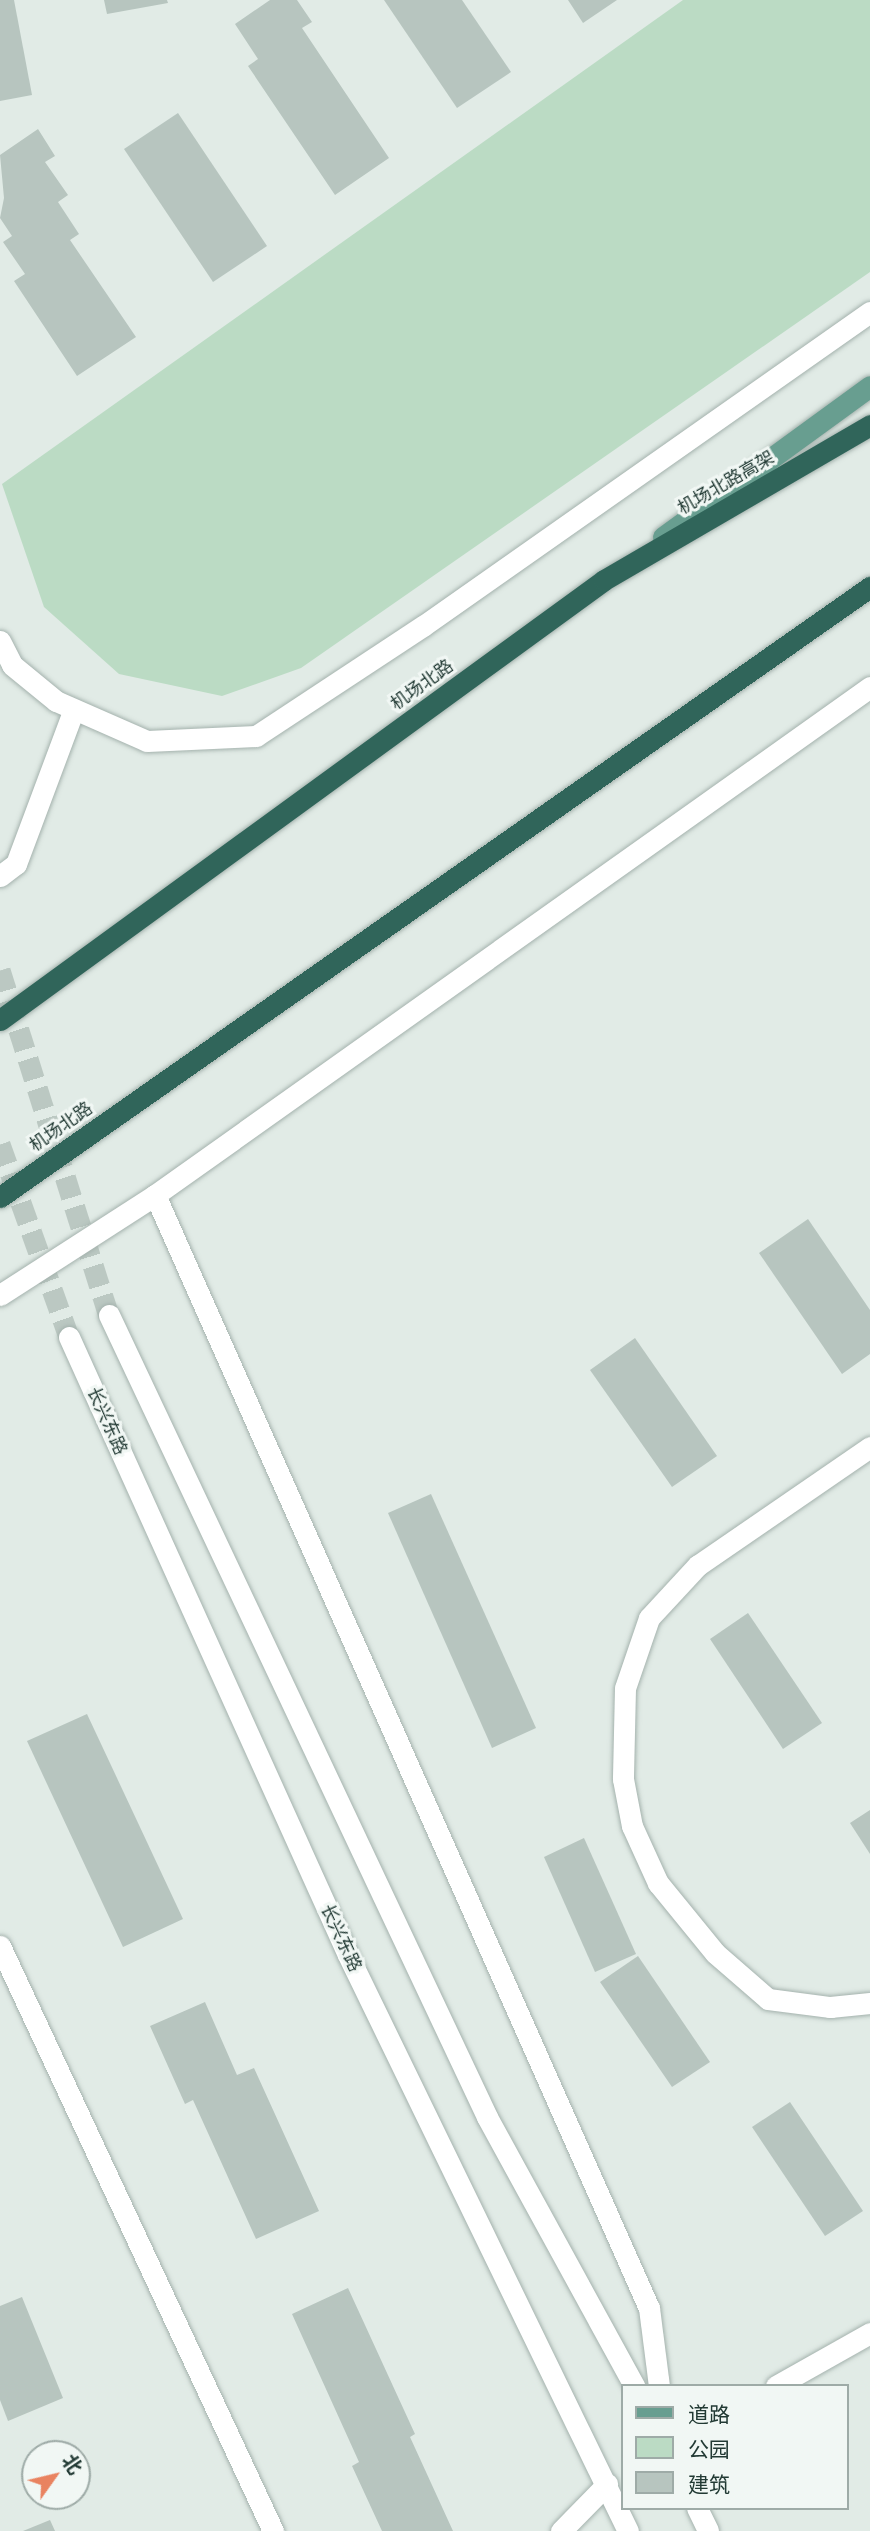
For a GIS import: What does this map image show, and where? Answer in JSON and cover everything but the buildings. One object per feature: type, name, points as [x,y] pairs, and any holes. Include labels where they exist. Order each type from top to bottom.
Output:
[{"type":"highway","name":"机场北路高架","points":[[604,580],[870,425]]},
{"type":"highway","name":"机场北路","points":[[0,1020],[604,580]]},
{"type":"highway","name":"机场北路","points":[[0,1197],[870,587]]},
{"type":"main road","points":[[0,640],[12,665],[56,701],[148,741],[256,736],[424,626],[870,312]]},
{"type":"main road","name":"机场北路","points":[[604,580],[870,386]]},
{"type":"main road","points":[[0,1295],[155,1195],[870,687]]},
{"type":"main road","points":[[0,876],[16,864],[74,709]]},
{"type":"main road","points":[[155,1195],[179,1258],[649,2308],[659,2384]]},
{"type":"main road","points":[[109,1315],[487,2117],[633,2384]]},
{"type":"main road","name":"长兴东路","points":[[69,1337],[348,1955],[615,2479],[622,2507]]},
{"type":"main road","points":[[870,1447],[698,1565],[649,1618],[625,1688],[623,1779],[632,1826],[658,1883],[715,1953],[768,1999],[830,2007],[870,2003]]},
{"type":"main road","points":[[0,1946],[273,2531]]},
{"type":"main road","points":[[780,2384],[870,2333]]},
{"type":"main road","points":[[561,2531],[615,2479]]},
{"type":"main road","name":"长兴东路","points":[[623,2510],[628,2531]]},
{"type":"main road","points":[[698,2510],[708,2531]]},
{"type":"green space","points":[[683,0],[870,0],[870,272],[301,668],[222,696],[119,674],[44,607],[2,484]]},
{"type":"tunnel","points":[[0,970],[109,1315]]},
{"type":"tunnel","points":[[0,1144],[69,1337]]}]
